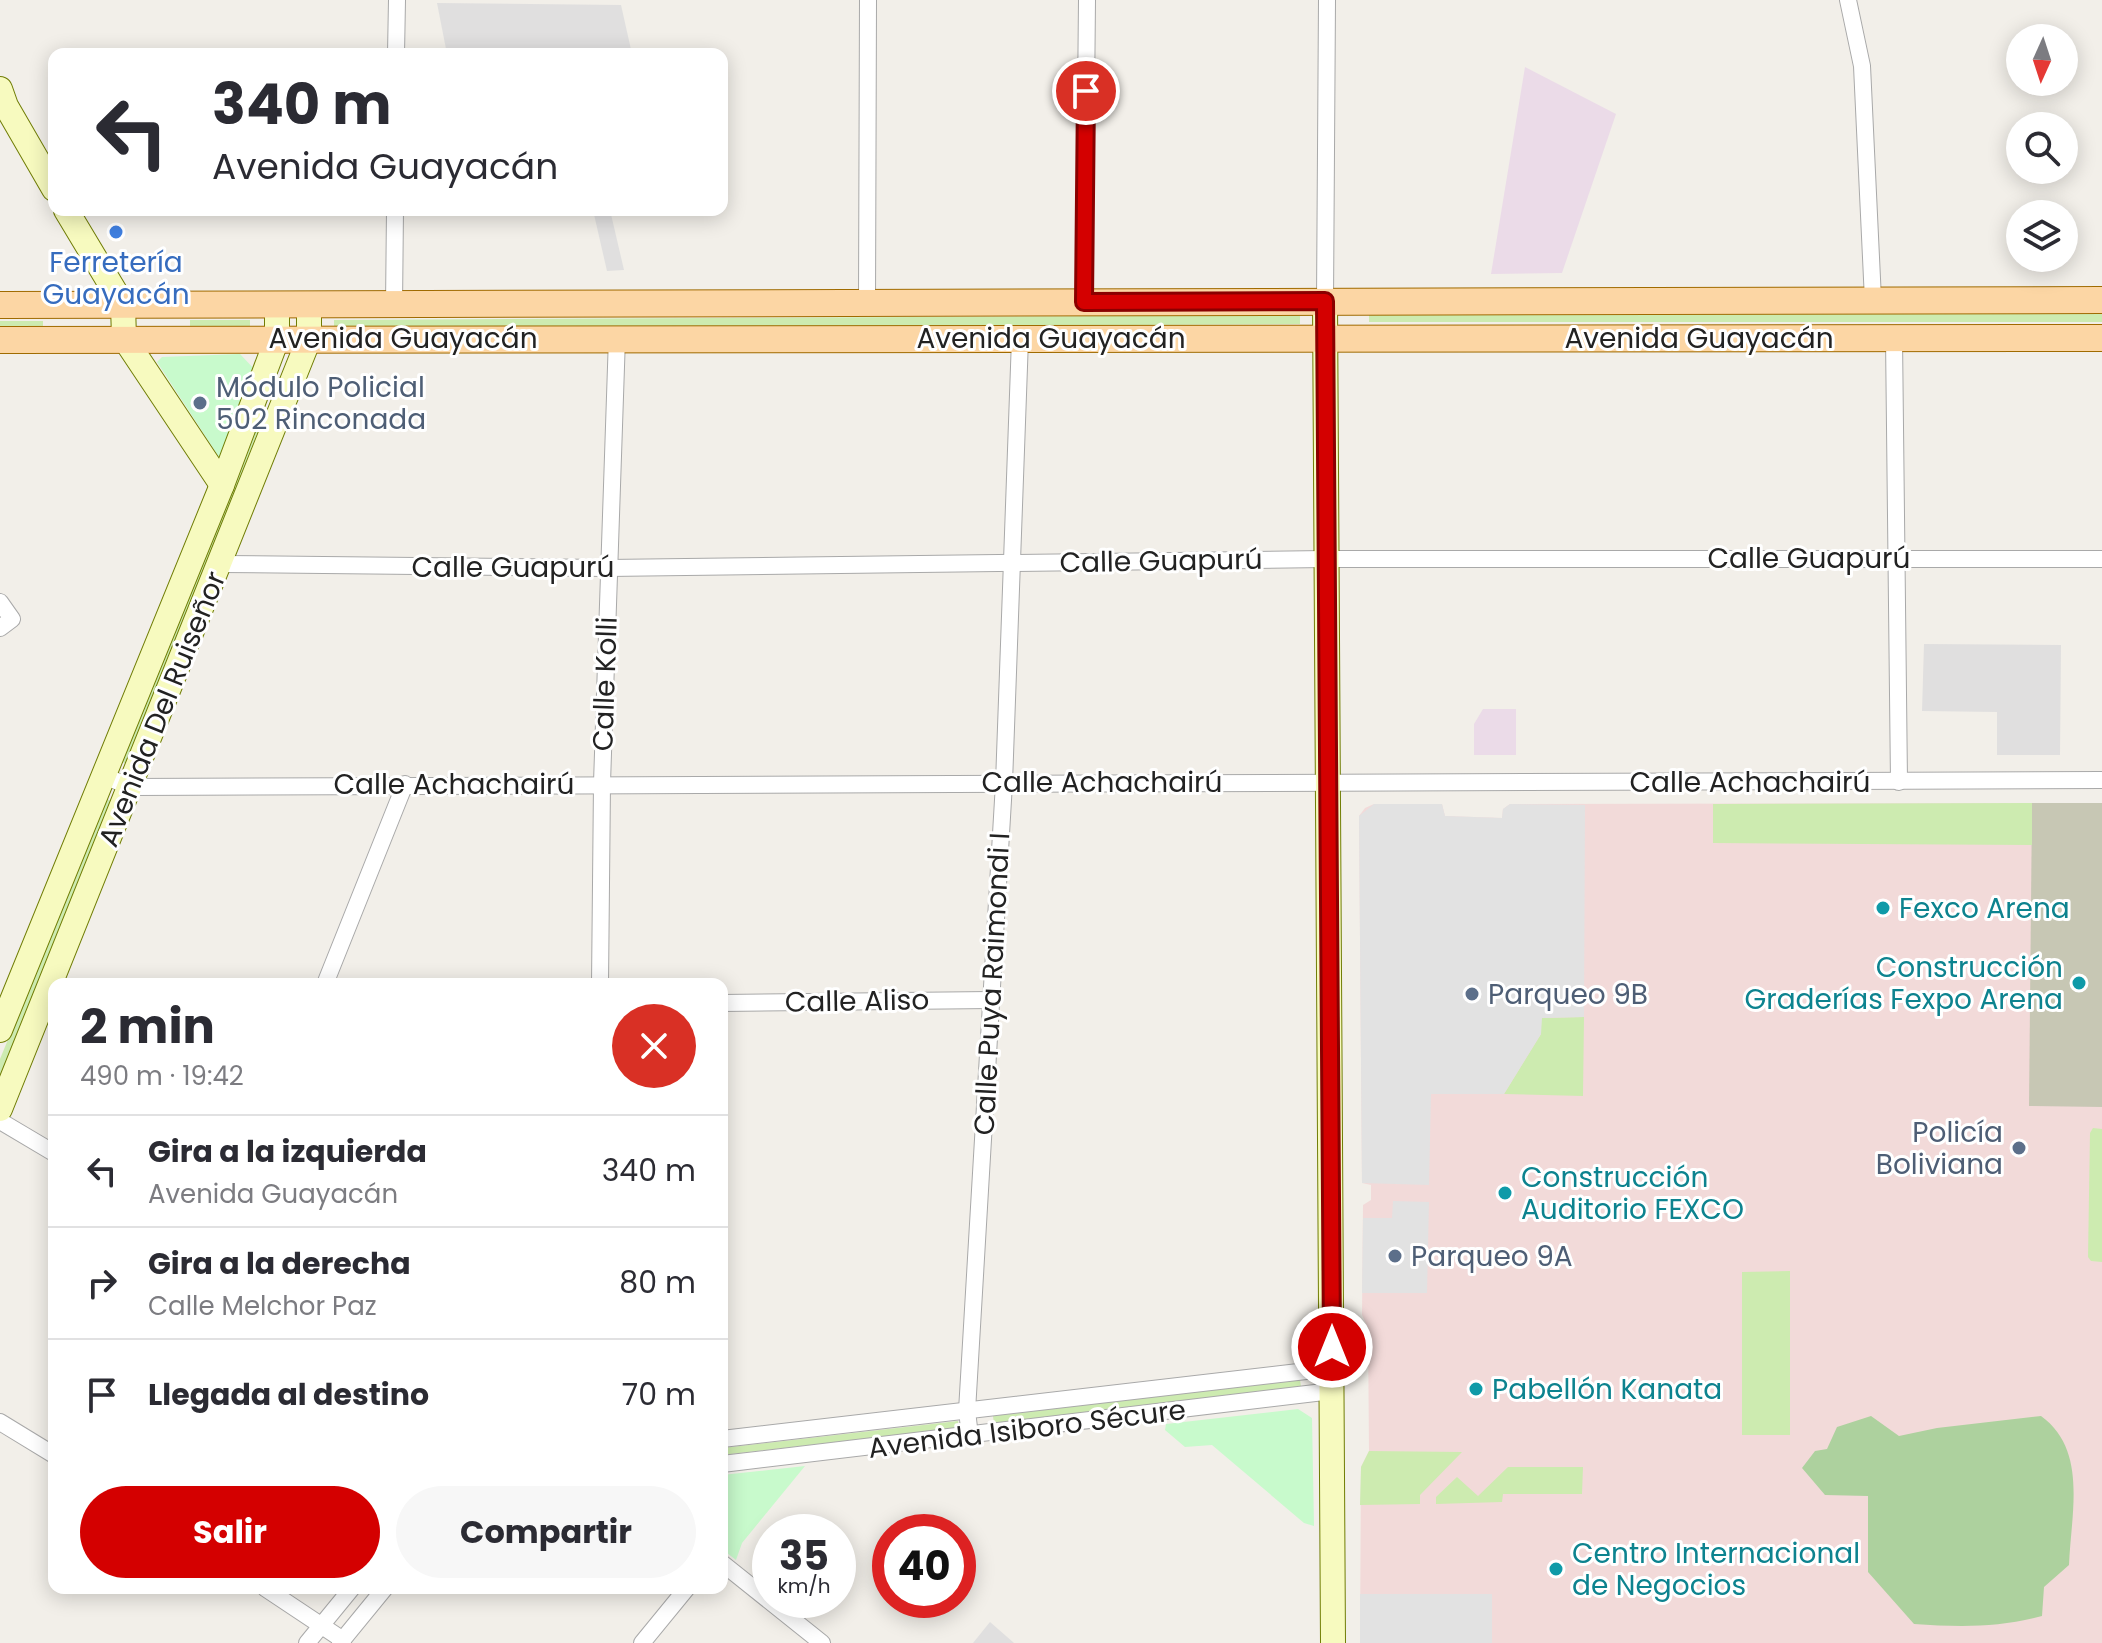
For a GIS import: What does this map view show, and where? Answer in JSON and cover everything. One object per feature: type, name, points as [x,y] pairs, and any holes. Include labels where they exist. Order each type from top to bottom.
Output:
[{"type":"main road","points":[[0,89],[6,106],[48,179]]},
{"type":"main road","points":[[70,216],[123,305],[124,338],[222,485]]},
{"type":"main road","name":"Avenida Guayacán","points":[[0,305],[2102,300]]},
{"type":"main road","points":[[1325,301],[1333,1643]]},
{"type":"main road","name":"Avenida Del Ruiseñor","points":[[0,1030],[222,485],[277,339],[277,306]]},
{"type":"main road","name":"Avenida Del Ruiseñor","points":[[53,978],[309,339],[309,306]]},
{"type":"main road","name":"Avenida Guayacán","points":[[0,340],[617,337],[2102,338]]},
{"type":"main road","name":"Avenida Del Ruiseñor","points":[[0,1109],[48,991]]},
{"type":"street","points":[[396,48],[397,0]]},
{"type":"street","points":[[867,303],[868,0]]},
{"type":"street","points":[[1084,302],[1087,0]]},
{"type":"street","points":[[1325,301],[1327,0]]},
{"type":"street","points":[[1848,0],[1862,66],[1873,300]]},
{"type":"street","points":[[394,306],[395,216]]},
{"type":"street","name":"Calle Kolli","points":[[600,978],[602,783],[617,337]]},
{"type":"street","points":[[1894,338],[1899,782]]},
{"type":"street","name":"Calle Puya Raimondi I","points":[[970,1436],[967,1411],[1004,783],[1020,339]]},
{"type":"street","name":"Calle Guapurú","points":[[221,564],[608,568],[1325,559],[2102,559]]},
{"type":"street","points":[[0,602],[6,623]]},
{"type":"street","name":"Calle Achachairú","points":[[104,776],[131,787],[2102,780]]},
{"type":"street","points":[[327,978],[405,784]]},
{"type":"street","name":"Calle Aliso","points":[[728,1003],[991,1000]]},
{"type":"street","points":[[0,1121],[48,1149]]},
{"type":"street","name":"Avenida Isiboro Sécure","points":[[728,1438],[967,1411],[1332,1380]]},
{"type":"street","name":"Avenida Isiboro Sécure","points":[[728,1463],[970,1436],[1332,1380]]},
{"type":"street","points":[[0,1422],[48,1451]]},
{"type":"street","points":[[728,1568],[822,1643]]},
{"type":"street","points":[[274,1594],[342,1642],[380,1594]]},
{"type":"street","points":[[307,1643],[347,1594]]},
{"type":"street","points":[[642,1643],[682,1594]]},
{"type":"shaded area","points":[[437,3],[621,5],[631,48],[446,48]]},
{"type":"shaded area","points":[[1525,67],[1616,114],[1562,273],[1491,274]]},
{"type":"shaded area","points":[[594,216],[611,216],[624,270],[607,271]]},
{"type":"shaded area","points":[[1924,644],[2061,645],[2060,755],[1997,755],[1997,712],[1922,711]]},
{"type":"shaded area","points":[[1483,709],[1516,709],[1516,755],[1474,755],[1474,724]]},
{"type":"shaded area","name":"Construcción Graderías Fexpo Arena","points":[[2032,803],[2102,803],[2102,1107],[2029,1106]]},
{"type":"shaded area","points":[[2102,803],[2102,1643],[1360,1643],[1361,1467],[1369,1451],[1368,1328],[1362,1315],[1363,1205],[1371,1200],[1371,1185],[1362,1183],[1359,816],[1365,808],[1374,804],[1442,804],[1445,816],[1502,818],[1503,809],[1510,804]]},
{"type":"shaded area","name":"Parqueo 9B","points":[[1374,804],[1442,804],[1445,816],[1502,818],[1503,809],[1510,804],[1585,805],[1584,1017],[1542,1018],[1541,1034],[1504,1094],[1431,1094],[1429,1185],[1362,1183],[1359,816]]},
{"type":"shaded area","name":"Parqueo 9A","points":[[1393,1201],[1429,1202],[1427,1293],[1362,1293],[1363,1218],[1392,1218]]},
{"type":"shaded area","points":[[1360,1594],[1492,1594],[1492,1643],[1360,1643]]},
{"type":"shaded area","points":[[990,1622],[1014,1643],[973,1643]]},
{"type":"green space","points":[[1369,313],[2102,313],[2102,322],[1369,322]]},
{"type":"green space","points":[[1300,315],[1300,324],[334,330],[334,320]]},
{"type":"green space","points":[[190,320],[250,320],[250,329],[190,328]]},
{"type":"green space","points":[[0,321],[43,321],[43,329],[0,329]]},
{"type":"green space","points":[[240,354],[256,371],[222,457],[219,457],[157,362],[162,357]]},
{"type":"green space","points":[[260,417],[269,421],[129,765],[120,761]]},
{"type":"green space","points":[[107,799],[116,803],[0,1084],[0,1059]]},
{"type":"green space","points":[[2032,803],[2032,845],[1713,843],[1713,804]]},
{"type":"green space","points":[[1584,1017],[1583,1096],[1504,1094],[1541,1034],[1541,1018]]},
{"type":"green space","points":[[2093,1128],[2102,1129],[2102,1262],[2091,1261],[2088,1257],[2090,1133]]},
{"type":"green space","points":[[1790,1271],[1790,1435],[1742,1435],[1742,1272]]},
{"type":"green space","points":[[1300,1379],[1301,1387],[994,1424],[993,1416]]},
{"type":"green space","points":[[1298,1409],[1312,1418],[1314,1526],[1304,1523],[1212,1445],[1185,1447],[1165,1430],[1166,1424]]},
{"type":"green space","points":[[1871,1416],[1899,1436],[1937,1428],[2041,1416],[2056,1430],[2071,1464],[2073,1484],[2069,1565],[2044,1587],[2042,1616],[1978,1626],[1914,1624],[1868,1572],[1868,1496],[1825,1495],[1802,1468],[1815,1451],[1827,1449],[1837,1427]]},
{"type":"green space","points":[[958,1421],[959,1428],[728,1454],[728,1447]]},
{"type":"green space","points":[[1369,1451],[1462,1452],[1420,1495],[1420,1504],[1360,1505],[1361,1467]]},
{"type":"green space","points":[[805,1466],[766,1514],[752,1514],[752,1531],[742,1543],[736,1560],[728,1554],[728,1474]]},
{"type":"green space","points":[[1508,1467],[1583,1467],[1582,1494],[1503,1494],[1502,1502],[1436,1504],[1436,1497],[1457,1477],[1478,1496]]},
{"type":"place","name":"Ferretería Guayacán","points":[[116,232]]},
{"type":"place","name":"Módulo Policial 502 Rinconada","points":[[200,403]]},
{"type":"place","name":"Fexco Arena","points":[[1883,908]]},
{"type":"place","name":"Construcción Graderías Fexpo Arena","points":[[2079,983]]},
{"type":"place","name":"Parqueo 9B","points":[[1472,994]]},
{"type":"place","name":"Policía Boliviana","points":[[2019,1148]]},
{"type":"place","name":"Construcción Auditorio FEXCO","points":[[1505,1193]]},
{"type":"place","name":"Parqueo 9A","points":[[1395,1256]]},
{"type":"place","name":"Pabellón Kanata","points":[[1476,1389]]},
{"type":"place","name":"Centro Internacional de Negocios","points":[[1556,1569]]},
{"type":"route","points":[[1086,91],[1084,302],[1325,301],[1332,1347]]}]
